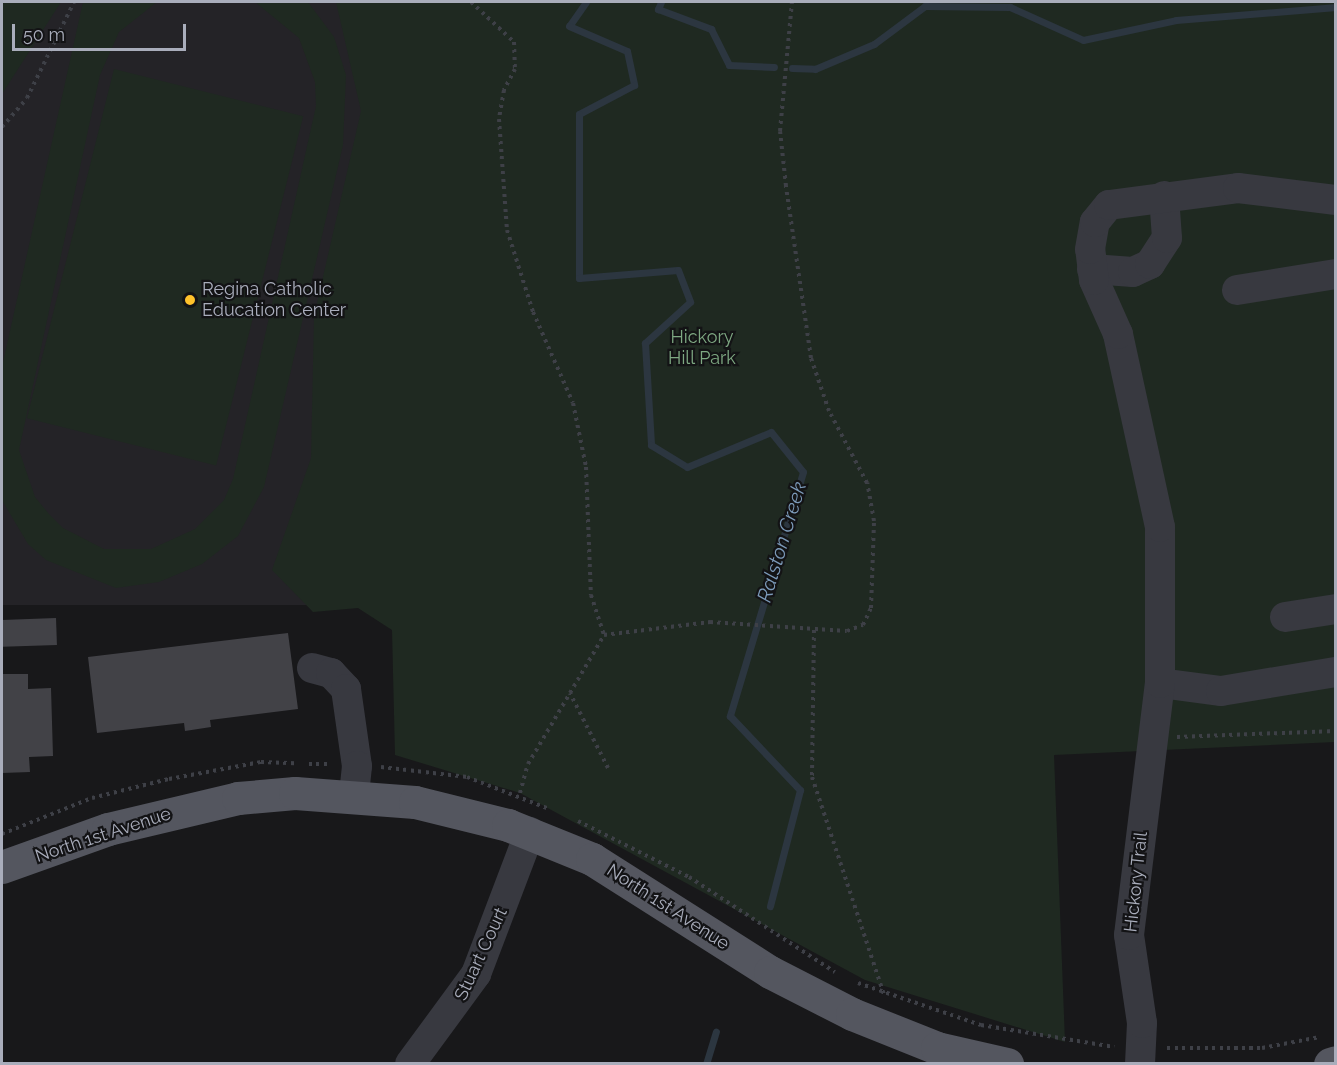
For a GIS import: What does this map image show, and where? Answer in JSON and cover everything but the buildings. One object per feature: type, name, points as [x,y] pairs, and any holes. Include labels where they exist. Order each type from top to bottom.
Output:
[{"type":"main road","name":"North 1st Avenue","points":[[2,867],[172,811],[296,793],[354,795],[415,802],[530,832],[651,892],[770,972],[893,1030],[938,1048],[1007,1064]]},
{"type":"main road","points":[[1330,1064],[1335,1062]]},
{"type":"street","points":[[1164,196],[1167,238],[1150,264],[1133,272],[1092,269],[1095,222],[1109,205],[1164,196],[1238,188],[1335,200]]},
{"type":"street","name":"Hickory Trail","points":[[1092,269],[1118,334],[1160,527],[1160,683],[1129,935],[1142,1023],[1140,1064]]},
{"type":"street","points":[[1237,290],[1335,274]]},
{"type":"street","points":[[1285,617],[1335,609]]},
{"type":"street","points":[[312,668],[331,673],[346,689],[357,766],[354,795]]},
{"type":"street","points":[[1160,683],[1221,691],[1335,672]]},
{"type":"street","name":"Stuart Court","points":[[410,1064],[476,974],[530,832]]},
{"type":"path","points":[[2,127],[27,98],[74,2]]},
{"type":"path","points":[[471,2],[514,42],[515,69],[504,90],[499,119],[507,230],[533,312],[573,403],[586,467],[591,595],[604,635],[528,764],[520,793]]},
{"type":"path","points":[[604,635],[710,622],[847,631],[863,625],[871,608],[874,521],[853,448],[829,411],[804,321],[780,131],[792,2]]},
{"type":"path","points":[[814,630],[813,777],[893,1030]]},
{"type":"path","points":[[570,693],[608,768]]},
{"type":"path","points":[[1148,772],[1166,737],[1335,731]]},
{"type":"shaded area","name":"Regina Catholic Education Center","points":[[2,2],[366,2],[366,605],[2,605]]},
{"type":"green space","points":[[2,2],[61,2],[2,94]]},
{"type":"green space","points":[[83,2],[157,2],[119,32],[100,75],[19,450],[35,497],[49,514],[63,528],[104,549],[151,549],[195,529],[224,500],[233,479],[316,106],[315,82],[299,38],[255,2],[308,2],[334,37],[346,75],[343,145],[264,487],[238,536],[202,564],[159,582],[116,588],[46,560],[28,544],[3,502],[2,507],[2,367]]},
{"type":"green space","name":"Hickory Hill Park","points":[[336,2],[1335,2],[1335,742],[1054,755],[1065,1042],[865,980],[520,793],[395,755],[392,630],[358,608],[313,612],[272,570],[311,458],[314,316],[361,111]]},
{"type":"green space","points":[[114,69],[303,116],[216,465],[27,418]]},
{"type":"waterway","name":"Ralston Creek","points":[[586,2],[569,26],[627,51],[634,85],[579,114],[579,278],[678,270],[690,302],[645,343],[651,445],[687,467],[771,432],[803,472],[730,716],[800,790],[770,906]]},
{"type":"waterway","points":[[661,2],[658,9],[711,29],[729,65],[774,67]]},
{"type":"waterway","points":[[792,68],[815,69],[874,44],[925,6],[1010,7],[1083,40],[1176,20],[1336,7]]},
{"type":"waterway","name":"Ralston Creek","points":[[706,1064],[716,1031]]},
{"type":"place","name":"Regina Catholic Education Center","points":[[190,300]]}]
